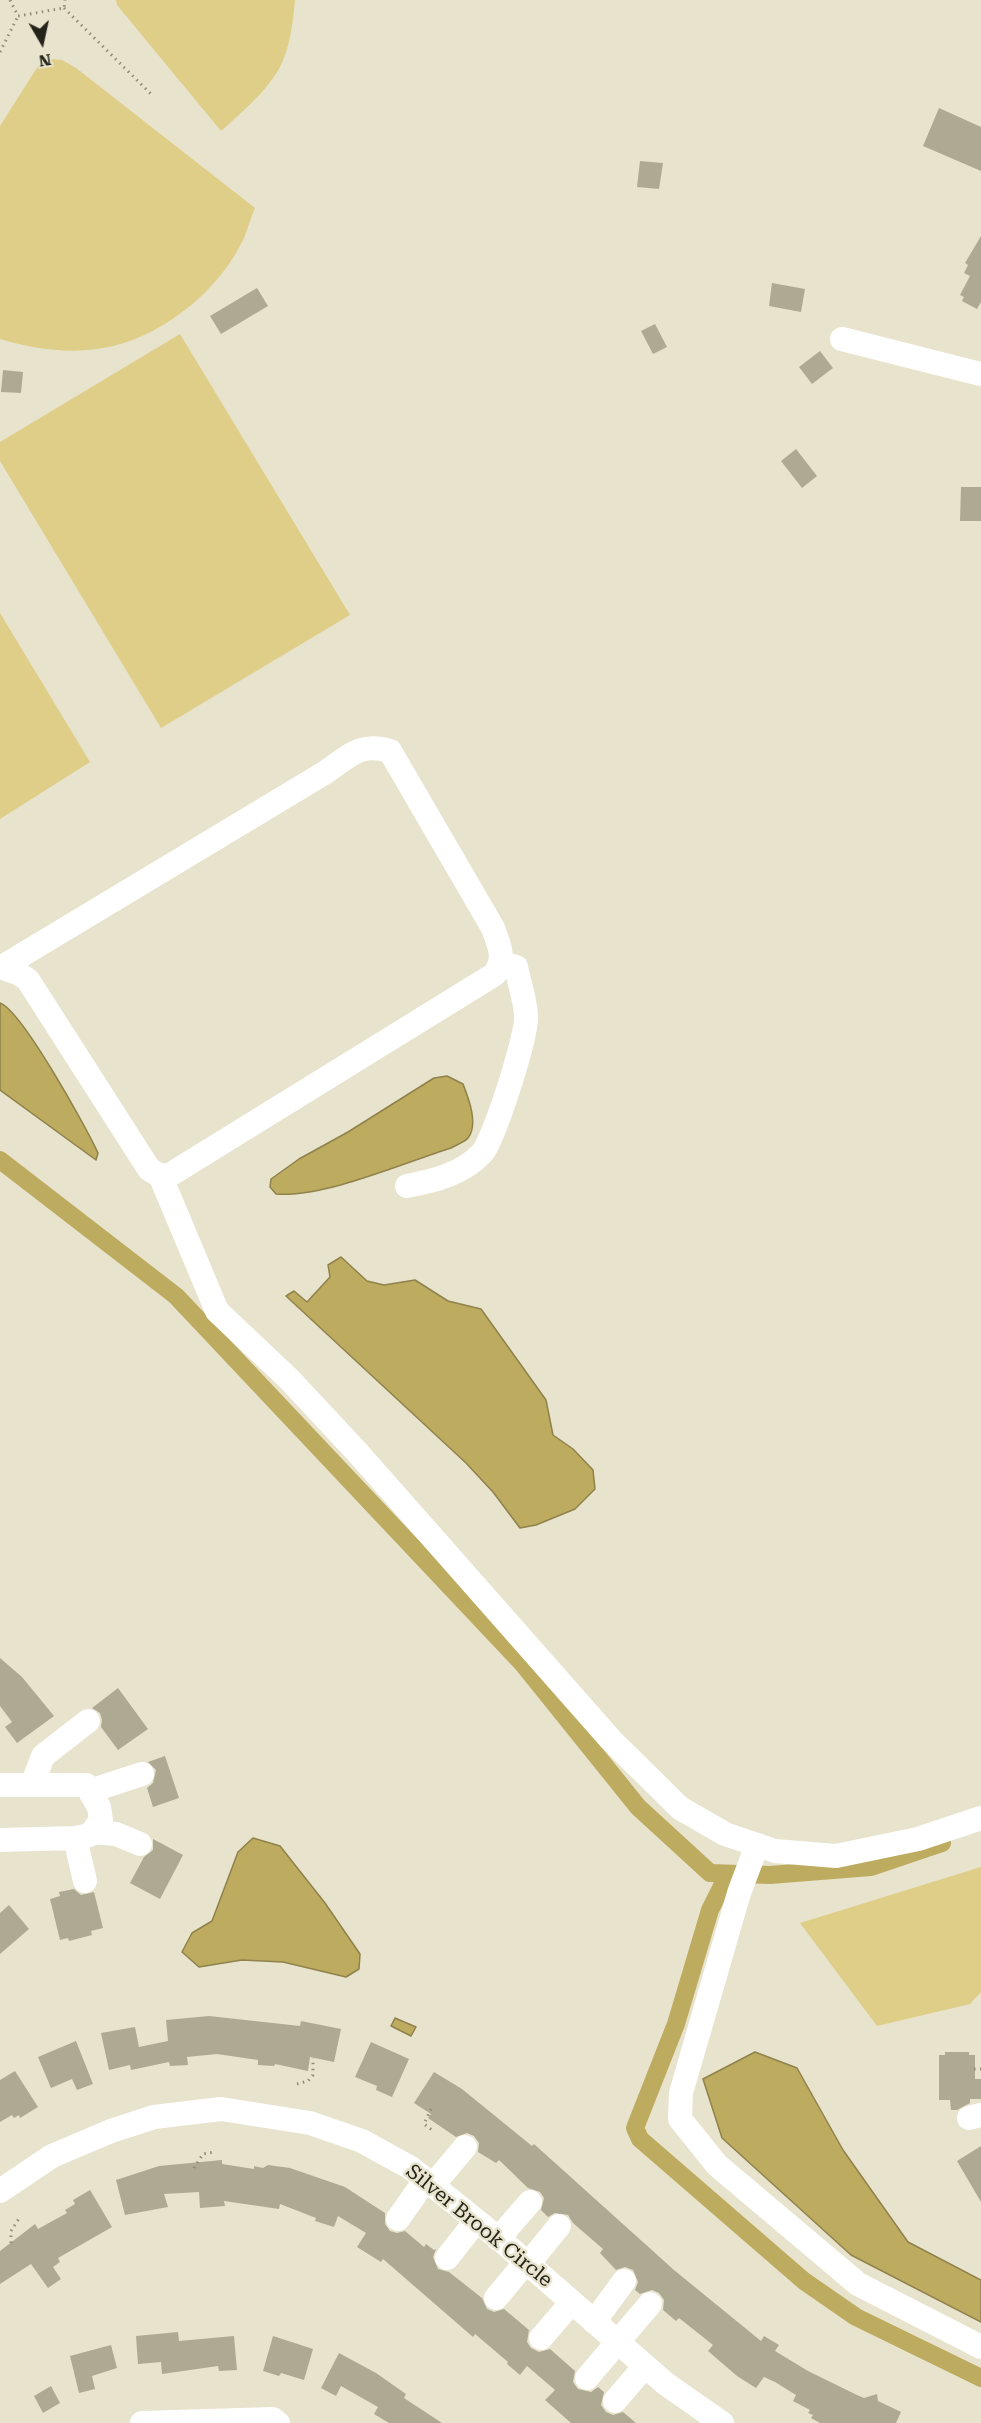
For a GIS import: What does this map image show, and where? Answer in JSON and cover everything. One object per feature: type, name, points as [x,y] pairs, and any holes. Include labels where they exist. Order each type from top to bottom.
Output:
[{"type":"street","points":[[842,339],[981,374]]},
{"type":"street","points":[[374,746],[390,751],[493,928],[501,950],[502,963],[495,974],[168,1176],[160,1175],[149,1169],[28,980],[18,973],[1,967],[356,752],[374,746]]},
{"type":"street","points":[[407,1186],[439,1180],[466,1165],[483,1152],[507,1094],[526,1018],[516,967],[502,963]]},
{"type":"street","points":[[160,1175],[217,1311],[289,1379],[358,1453],[610,1740],[680,1808],[725,1834],[775,1851],[836,1856],[918,1839],[981,1818]]},
{"type":"street","points":[[32,1785],[43,1756],[88,1721]]},
{"type":"street","points":[[90,1791],[142,1774]]},
{"type":"street","points":[[0,1785],[86,1785],[99,1807],[101,1820],[84,1835],[85,1881]]},
{"type":"street","points":[[0,1840],[116,1834],[140,1844]]},
{"type":"street","points":[[757,1845],[739,1893],[681,2094],[680,2119],[717,2165],[858,2284],[981,2346]]},
{"type":"street","name":"Silver Brook Circle","points":[[0,2191],[52,2157],[111,2131],[154,2117],[221,2109],[310,2123],[362,2141],[411,2168],[527,2263],[666,2384],[722,2423]]},
{"type":"street","points":[[398,2218],[465,2147]]},
{"type":"street","points":[[498,2239],[530,2202]]},
{"type":"street","points":[[447,2258],[476,2222]]},
{"type":"street","points":[[496,2298],[559,2226]]},
{"type":"street","points":[[594,2322],[624,2281]]},
{"type":"street","points":[[542,2338],[572,2302]]},
{"type":"street","points":[[587,2378],[650,2304]]},
{"type":"street","points":[[615,2401],[645,2366]]},
{"type":"street","points":[[142,2423],[273,2420],[278,2423]]},
{"type":"path","points":[[10,0],[18,16]]},
{"type":"path","points":[[64,8],[65,0]]},
{"type":"path","points":[[18,16],[64,8]]},
{"type":"path","points":[[64,8],[151,94]]},
{"type":"path","points":[[0,52],[18,16]]},
{"type":"path","points":[[297,2084],[308,2081],[313,2075],[313,2058]]},
{"type":"path","points":[[974,2068],[981,2068]]},
{"type":"path","points":[[431,2109],[424,2124],[432,2130]]},
{"type":"path","points":[[194,2168],[203,2154],[214,2152]]},
{"type":"path","points":[[11,2243],[11,2231],[20,2217]]},
{"type":"shaded area","points":[[116,0],[295,0],[288,44],[279,69],[260,94],[221,131],[117,5]]},
{"type":"shaded area","points":[[48,59],[62,60],[76,68],[255,208],[244,238],[234,256],[207,291],[190,306],[153,331],[133,340],[99,349],[56,350],[0,339],[0,126],[38,66]]},
{"type":"shaded area","points":[[180,334],[350,615],[161,728],[0,461],[0,442]]},
{"type":"shaded area","points":[[0,613],[90,762],[0,819]]},
{"type":"shaded area","points":[[0,1003],[23,1026],[53,1071],[98,1153],[96,1160],[0,1090]]},
{"type":"shaded area","points":[[447,1076],[463,1084],[470,1103],[473,1125],[465,1141],[387,1170],[317,1191],[276,1194],[270,1187],[271,1179],[299,1159],[348,1132],[434,1078]]},
{"type":"shaded area","points":[[341,1257],[367,1281],[384,1285],[415,1280],[448,1301],[481,1309],[546,1400],[553,1435],[573,1449],[593,1470],[595,1489],[575,1509],[536,1525],[520,1528],[493,1492],[466,1463],[286,1296],[294,1291],[307,1302],[330,1277],[328,1265]]},
{"type":"shaded area","points":[[253,1838],[280,1846],[325,1903],[360,1954],[359,1969],[346,1977],[283,1962],[242,1960],[199,1967],[182,1952],[192,1933],[212,1921],[238,1852]]},
{"type":"shaded area","points":[[981,1867],[981,1992],[970,2004],[877,2026],[800,1923]]},
{"type":"shaded area","points":[[395,2018],[416,2027],[411,2036],[391,2026]]},
{"type":"shaded area","points":[[755,2052],[797,2068],[843,2150],[908,2242],[981,2280],[981,2322],[851,2255],[722,2138],[703,2079]]},
{"type":"building","points":[[939,108],[981,127],[981,171],[923,146]]},
{"type":"building","points":[[640,161],[663,163],[659,189],[637,187]]},
{"type":"building","points":[[981,236],[981,302],[977,309],[962,301],[964,297],[960,295],[970,276],[964,273],[968,265],[965,263]]},
{"type":"building","points":[[772,283],[805,289],[801,312],[769,306]]},
{"type":"building","points":[[257,288],[268,306],[221,334],[210,316]]},
{"type":"building","points":[[655,324],[667,347],[653,354],[641,331]]},
{"type":"building","points":[[820,351],[833,368],[812,384],[799,367]]},
{"type":"building","points":[[3,370],[23,372],[21,393],[1,392]]},
{"type":"building","points":[[796,449],[817,476],[802,488],[781,461]]},
{"type":"building","points":[[961,487],[981,487],[981,521],[960,521]]},
{"type":"building","points":[[0,1658],[22,1677],[54,1716],[17,1743],[5,1727],[12,1722],[0,1706]]},
{"type":"building","points":[[118,1688],[148,1729],[118,1750],[101,1727],[100,1713],[92,1708]]},
{"type":"building","points":[[165,1756],[179,1798],[153,1807],[147,1788],[153,1783],[156,1770],[148,1762]]},
{"type":"building","points":[[153,1839],[183,1855],[160,1899],[130,1883],[144,1857],[153,1850]]},
{"type":"building","points":[[74,1889],[81,1895],[94,1892],[103,1928],[91,1931],[92,1935],[69,1941],[68,1938],[60,1940],[50,1899],[60,1896],[59,1892]]},
{"type":"building","points":[[9,1905],[29,1929],[0,1954],[0,1913]]},
{"type":"building","points":[[209,2016],[300,2026],[301,2021],[341,2029],[334,2062],[310,2057],[308,2071],[275,2064],[274,2066],[258,2065],[258,2060],[217,2054],[187,2057],[188,2065],[170,2066],[169,2062],[131,2070],[130,2065],[109,2070],[101,2033],[135,2027],[139,2047],[168,2041],[166,2020]]},
{"type":"building","points":[[76,2041],[93,2084],[77,2090],[72,2079],[51,2088],[38,2057]]},
{"type":"building","points":[[371,2042],[409,2059],[392,2097],[376,2090],[377,2086],[355,2077]]},
{"type":"building","points":[[945,2052],[969,2052],[969,2055],[975,2055],[975,2079],[981,2079],[981,2099],[970,2099],[970,2103],[957,2110],[951,2110],[950,2100],[939,2100],[939,2055],[945,2055]]},
{"type":"building","points":[[15,2071],[38,2107],[20,2118],[19,2115],[14,2118],[12,2115],[0,2122],[0,2080]]},
{"type":"building","points":[[434,2072],[462,2089],[532,2146],[534,2144],[674,2270],[761,2341],[764,2336],[779,2345],[775,2351],[808,2371],[857,2395],[864,2398],[877,2394],[878,2401],[901,2412],[896,2423],[820,2423],[811,2418],[813,2415],[808,2413],[810,2410],[793,2401],[796,2395],[775,2382],[764,2377],[756,2388],[737,2376],[708,2351],[713,2345],[679,2318],[676,2321],[663,2310],[664,2300],[659,2293],[652,2290],[640,2294],[635,2290],[638,2282],[633,2270],[625,2267],[616,2270],[600,2253],[603,2249],[573,2223],[568,2215],[555,2213],[548,2217],[541,2210],[544,2198],[540,2192],[528,2188],[499,2160],[496,2163],[478,2152],[479,2143],[474,2136],[467,2133],[456,2137],[428,2118],[431,2114],[414,2103]]},
{"type":"building","points":[[981,2146],[981,2202],[957,2161]]},
{"type":"building","points":[[222,2160],[222,2164],[254,2169],[254,2166],[263,2168],[268,2165],[290,2168],[345,2187],[385,2213],[385,2224],[390,2231],[397,2233],[405,2231],[424,2247],[426,2244],[436,2249],[433,2257],[438,2269],[449,2272],[482,2298],[487,2309],[494,2312],[504,2309],[529,2330],[527,2342],[531,2348],[539,2352],[550,2349],[575,2371],[573,2382],[578,2389],[591,2392],[598,2387],[604,2392],[601,2405],[606,2412],[613,2415],[623,2412],[636,2423],[571,2423],[545,2400],[555,2390],[527,2366],[520,2375],[475,2334],[473,2337],[383,2259],[381,2262],[357,2247],[366,2233],[338,2216],[334,2227],[315,2221],[316,2218],[280,2204],[279,2209],[224,2201],[225,2206],[200,2208],[199,2192],[164,2194],[168,2207],[125,2215],[116,2180],[159,2166]]},
{"type":"building","points":[[90,2190],[112,2227],[58,2258],[60,2262],[53,2267],[61,2279],[48,2288],[31,2264],[0,2284],[0,2251],[35,2224],[38,2229],[67,2213],[65,2210],[75,2204],[73,2200]]},
{"type":"building","points":[[178,2332],[179,2341],[234,2336],[237,2370],[219,2371],[218,2366],[162,2374],[161,2362],[138,2364],[136,2336]]},
{"type":"building","points":[[273,2336],[313,2349],[304,2380],[281,2373],[279,2376],[263,2371]]},
{"type":"building","points":[[111,2345],[117,2368],[92,2376],[95,2389],[79,2393],[70,2356]]},
{"type":"building","points":[[339,2353],[376,2373],[406,2394],[404,2398],[442,2423],[389,2423],[374,2414],[378,2407],[341,2386],[336,2396],[321,2388]]},
{"type":"building","points":[[51,2386],[60,2403],[43,2413],[34,2396]]},
{"type":"waterway","points":[[0,1160],[176,1296],[523,1664],[638,1807],[710,1873],[770,1875],[871,1867],[942,1843]]},
{"type":"waterway","points":[[728,1874],[710,1910],[676,2024],[635,2128],[640,2139],[804,2281],[856,2317],[981,2378]]}]
